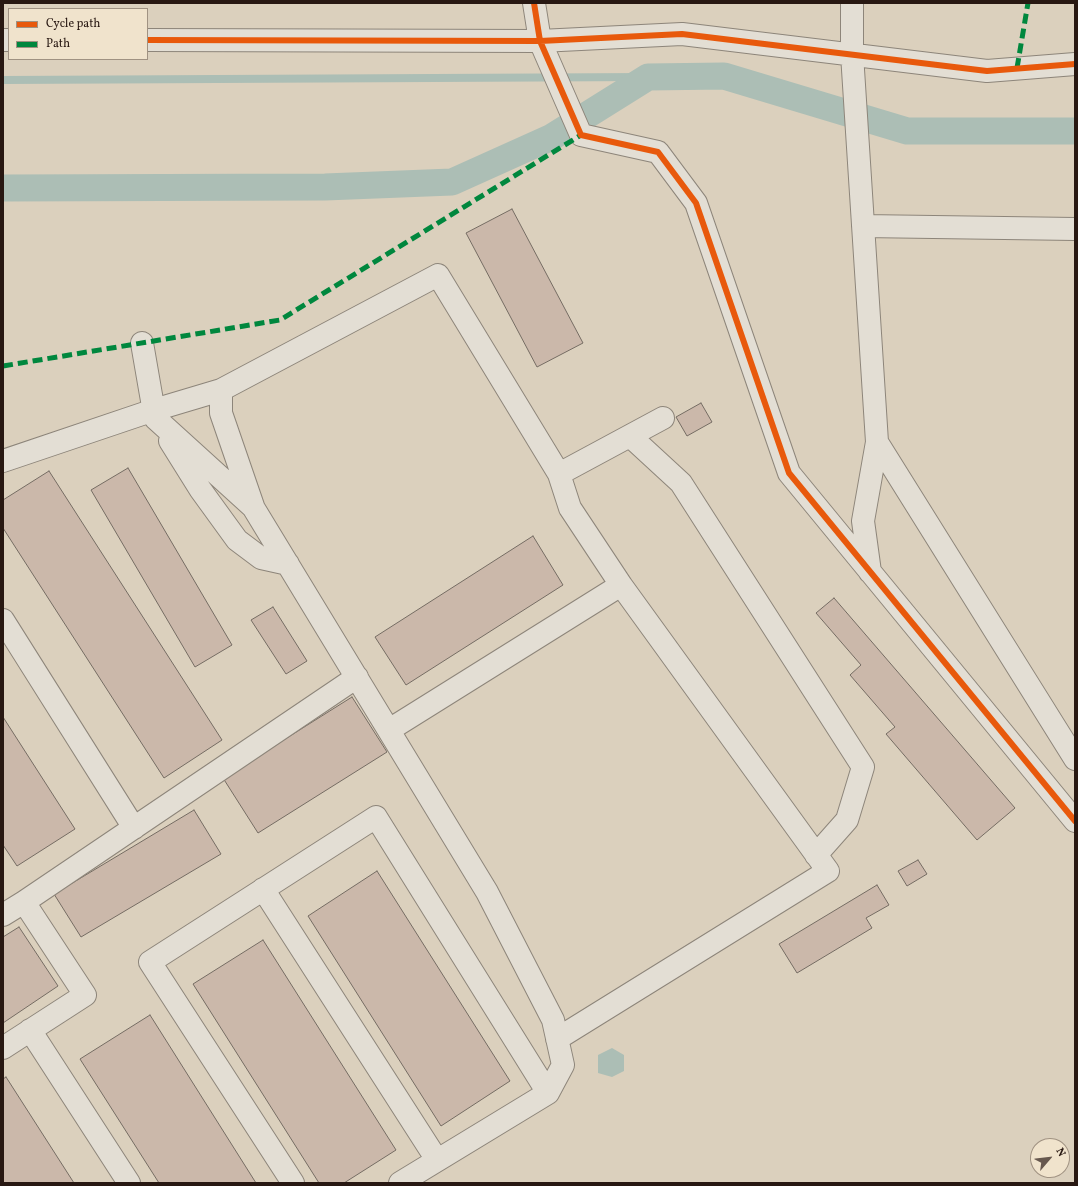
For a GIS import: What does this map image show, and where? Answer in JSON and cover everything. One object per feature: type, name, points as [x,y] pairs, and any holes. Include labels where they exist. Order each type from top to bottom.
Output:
[{"type":"street","points":[[534,3],[540,41],[581,135],[658,152],[696,203],[789,473],[1075,821]]},
{"type":"street","points":[[852,3],[852,54],[877,442],[864,521],[870,572]]},
{"type":"street","points":[[148,40],[540,41],[682,34],[987,70],[1075,64]]},
{"type":"street","points":[[863,226],[1075,229]]},
{"type":"street","points":[[3,461],[154,414],[221,390],[438,275],[559,474],[570,508],[621,585],[828,871],[557,1039]]},
{"type":"street","points":[[142,343],[154,414],[200,489],[237,540],[261,558],[288,564]]},
{"type":"street","points":[[221,390],[221,413],[253,507],[487,892],[553,1020],[563,1065],[548,1093],[400,1183]]},
{"type":"street","points":[[154,414],[253,507]]},
{"type":"street","points":[[559,474],[663,418]]},
{"type":"street","points":[[630,436],[682,483],[863,768],[847,820],[816,856]]},
{"type":"street","points":[[877,442],[1075,759]]},
{"type":"street","points":[[388,730],[621,585]]},
{"type":"street","points":[[3,620],[134,828]]},
{"type":"street","points":[[3,1048],[85,995],[10,906],[134,828],[357,677]]},
{"type":"street","points":[[293,1183],[150,962],[376,816],[548,1093]]},
{"type":"street","points":[[264,889],[437,1160]]},
{"type":"street","points":[[30,1030],[129,1183]]},
{"type":"shaded area","points":[[612,1048],[624,1055],[624,1071],[612,1077],[598,1073],[598,1055]]},
{"type":"building","points":[[512,209],[583,343],[537,367],[466,233]]},
{"type":"building","points":[[701,403],[712,422],[687,436],[676,417]]},
{"type":"building","points":[[128,468],[232,645],[195,667],[91,490]]},
{"type":"building","points":[[49,471],[222,740],[164,778],[3,528],[3,500]]},
{"type":"building","points":[[533,536],[563,585],[406,685],[375,637]]},
{"type":"building","points":[[834,598],[1015,808],[977,840],[886,734],[895,727],[850,675],[861,665],[816,613]]},
{"type":"building","points":[[273,607],[307,661],[286,674],[251,620]]},
{"type":"building","points":[[352,697],[387,752],[258,833],[223,778]]},
{"type":"building","points":[[3,717],[75,829],[17,866],[3,845]]},
{"type":"building","points":[[194,810],[221,854],[81,937],[54,894]]},
{"type":"building","points":[[918,860],[927,874],[907,886],[898,871]]},
{"type":"building","points":[[377,871],[510,1081],[441,1126],[308,916]]},
{"type":"building","points":[[877,885],[889,905],[866,918],[872,928],[797,973],[779,944]]},
{"type":"building","points":[[19,927],[58,986],[3,1023],[3,937]]},
{"type":"building","points":[[263,940],[396,1150],[344,1183],[319,1183],[193,984]]},
{"type":"building","points":[[150,1015],[256,1183],[159,1183],[80,1059]]},
{"type":"building","points":[[6,1077],[74,1183],[3,1183],[3,1079]]},
{"type":"waterway","points":[[3,188],[325,187],[452,182],[552,137],[648,77],[724,76],[907,131],[1075,131]]},
{"type":"waterway","points":[[3,80],[648,77]]},
{"type":"marked path","points":[[1017,68],[1028,3]]},
{"type":"marked path","points":[[3,366],[280,320],[581,135]]},
{"type":"cycle path","points":[[534,3],[540,41],[581,135],[658,152],[696,203],[789,473],[1075,821]]},
{"type":"cycle path","points":[[148,40],[540,41],[682,34],[987,71],[1075,64]]}]
